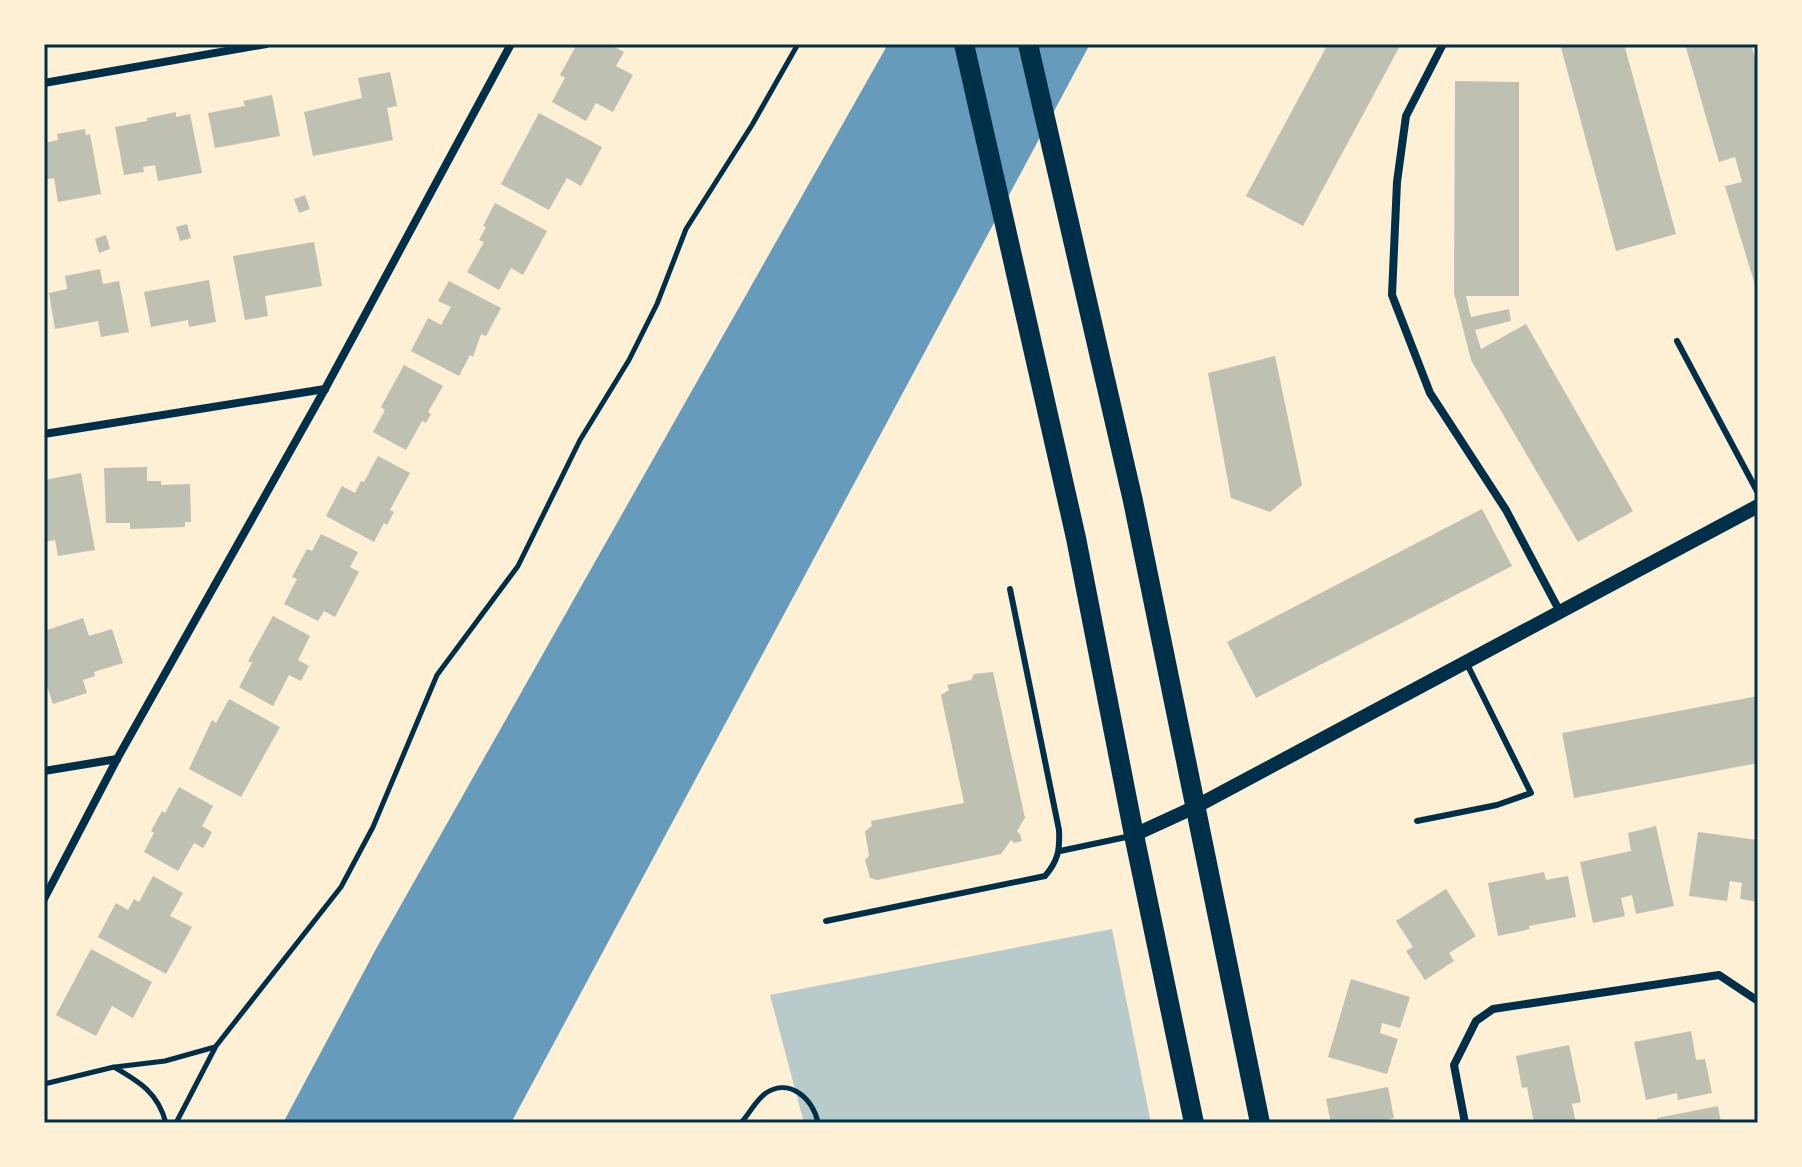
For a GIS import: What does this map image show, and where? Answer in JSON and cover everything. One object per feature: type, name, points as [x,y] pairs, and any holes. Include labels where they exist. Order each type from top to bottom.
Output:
[{"type":"main road","points":[[964,44],[1076,538],[1194,1123]]},
{"type":"main road","points":[[1028,44],[1133,501],[1260,1123]]},
{"type":"street","points":[[44,83],[266,44]]},
{"type":"street","points":[[44,899],[117,759],[325,389],[511,44]]},
{"type":"street","points":[[1443,44],[1406,116],[1397,182],[1392,295],[1430,393],[1506,510],[1559,610]]},
{"type":"street","points":[[44,434],[325,389]]},
{"type":"street","points":[[1134,835],[1195,807],[1758,506]]},
{"type":"street","points":[[44,771],[117,759]]},
{"type":"street","points":[[1465,1123],[1454,1065],[1476,1021],[1493,1009],[1719,975],[1758,1001]]},
{"type":"lane","points":[[1677,341],[1758,493]]},
{"type":"lane","points":[[826,921],[1045,876],[1055,863],[1060,851],[1059,830],[1010,589]]},
{"type":"lane","points":[[1417,821],[1497,805],[1531,793],[1466,661]]},
{"type":"lane","points":[[1060,851],[1134,835]]},
{"type":"path","points":[[176,1123],[216,1046],[341,887],[373,827],[437,675],[518,566],[580,440],[629,360],[657,304],[686,229],[752,125],[798,44]]},
{"type":"path","points":[[44,1084],[114,1067],[165,1061],[216,1046]]},
{"type":"path","points":[[114,1067],[138,1080],[161,1105],[166,1123]]},
{"type":"path","points":[[741,1123],[754,1104],[776,1088],[790,1089],[807,1099],[815,1109],[818,1123]]},
{"type":"shaded area","points":[[1112,929],[1151,1123],[804,1123],[770,995]]},
{"type":"water","points":[[888,44],[1090,44],[511,1123],[283,1123],[376,949]]},
{"type":"building","points":[[577,44],[609,44],[624,52],[616,66],[633,75],[613,112],[596,103],[586,121],[552,102],[565,78],[560,75]]},
{"type":"building","points":[[1328,44],[1401,44],[1303,226],[1246,196]]},
{"type":"building","points":[[1560,44],[1624,44],[1676,234],[1616,251]]},
{"type":"building","points":[[1685,44],[1751,44],[1758,67],[1758,295],[1725,186],[1742,182],[1735,157],[1719,162]]},
{"type":"building","points":[[390,72],[397,106],[387,108],[393,140],[313,156],[304,112],[362,98],[358,78]]},
{"type":"building","points":[[1455,81],[1519,82],[1519,296],[1466,296],[1471,317],[1509,309],[1511,321],[1475,330],[1481,349],[1526,324],[1633,511],[1578,542],[1471,360],[1454,293]]},
{"type":"building","points":[[272,95],[280,136],[215,148],[208,113],[245,106],[243,101]]},
{"type":"building","points":[[176,112],[176,117],[190,114],[202,173],[158,181],[155,165],[143,167],[144,172],[124,175],[115,127]]},
{"type":"building","points":[[539,113],[602,147],[581,186],[567,178],[549,210],[501,184]]},
{"type":"building","points":[[85,129],[86,135],[90,134],[101,194],[58,202],[54,178],[44,180],[44,143],[58,140],[57,134]]},
{"type":"building","points":[[305,195],[310,209],[299,213],[294,199]]},
{"type":"building","points":[[495,203],[547,231],[523,275],[511,268],[499,290],[467,272],[484,242],[479,240]]},
{"type":"building","points":[[187,224],[191,238],[180,241],[176,227]]},
{"type":"building","points":[[106,235],[110,249],[99,253],[95,239]]},
{"type":"building","points":[[314,242],[322,286],[265,296],[268,316],[245,320],[233,256]]},
{"type":"building","points":[[100,269],[103,284],[119,281],[129,332],[101,337],[98,321],[55,329],[49,293],[67,289],[65,276]]},
{"type":"building","points":[[209,280],[216,322],[189,327],[188,320],[151,327],[144,292]]},
{"type":"building","points":[[449,281],[501,308],[486,336],[481,334],[473,357],[470,355],[459,376],[411,351],[428,318],[441,325],[451,307],[438,301]]},
{"type":"building","points":[[1275,356],[1302,485],[1270,512],[1231,498],[1208,373]]},
{"type":"building","points":[[404,365],[443,386],[428,412],[431,414],[426,423],[422,421],[406,450],[373,432],[385,410],[381,407]]},
{"type":"building","points":[[378,456],[410,473],[390,510],[394,512],[374,542],[326,516],[342,486],[355,493]]},
{"type":"building","points":[[147,467],[147,481],[161,481],[161,485],[190,484],[191,522],[185,522],[185,527],[130,529],[130,523],[106,523],[104,468]]},
{"type":"building","points":[[81,473],[95,550],[58,556],[55,540],[44,542],[44,480]]},
{"type":"building","points":[[1482,509],[1512,566],[1256,698],[1227,642]]},
{"type":"building","points":[[321,534],[358,552],[350,567],[359,572],[335,617],[324,611],[318,621],[284,604],[297,579],[292,577],[307,549],[312,551]]},
{"type":"building","points":[[273,616],[310,636],[298,660],[309,666],[301,681],[289,675],[273,706],[239,687],[252,663],[248,661]]},
{"type":"building","points":[[83,618],[89,636],[112,629],[123,663],[94,672],[95,676],[83,680],[87,693],[53,704],[44,677],[44,631]]},
{"type":"building","points":[[993,672],[1025,818],[1017,831],[1022,841],[1014,843],[1011,840],[1001,854],[877,880],[870,878],[865,860],[869,856],[865,831],[872,826],[871,821],[964,803],[941,695],[949,690],[947,685],[971,680],[974,674]]},
{"type":"building","points":[[1758,696],[1758,763],[1574,798],[1562,733]]},
{"type":"building","points":[[229,699],[280,727],[241,797],[189,769],[212,720],[216,723]]},
{"type":"building","points":[[179,787],[213,806],[202,826],[212,832],[208,840],[203,848],[194,843],[178,871],[144,852],[154,833],[151,831]]},
{"type":"building","points":[[1656,826],[1674,906],[1636,914],[1632,895],[1621,898],[1625,916],[1593,923],[1580,862],[1631,851],[1628,833]]},
{"type":"building","points":[[1698,832],[1758,840],[1758,902],[1740,899],[1742,883],[1730,881],[1727,901],[1689,896]]},
{"type":"building","points":[[1544,872],[1546,880],[1568,876],[1576,917],[1498,936],[1488,883]]},
{"type":"building","points":[[153,876],[183,893],[170,916],[192,927],[166,974],[98,937],[116,903],[128,910],[134,899],[139,902]]},
{"type":"building","points":[[1446,889],[1476,936],[1449,953],[1454,961],[1425,980],[1406,951],[1413,947],[1396,921]]},
{"type":"building","points":[[91,949],[152,982],[133,1018],[112,1006],[96,1036],[56,1015]]},
{"type":"building","points":[[1351,979],[1410,997],[1400,1028],[1382,1023],[1380,1033],[1398,1039],[1387,1074],[1328,1057]]},
{"type":"building","points":[[1691,1031],[1696,1060],[1705,1059],[1712,1093],[1678,1100],[1677,1093],[1646,1100],[1634,1042]]},
{"type":"building","points":[[1569,1045],[1581,1102],[1572,1104],[1576,1123],[1534,1123],[1527,1087],[1522,1088],[1516,1056]]},
{"type":"building","points":[[1388,1087],[1394,1118],[1375,1123],[1331,1123],[1326,1099]]},
{"type":"building","points":[[1718,1106],[1721,1123],[1658,1123],[1657,1118]]}]
